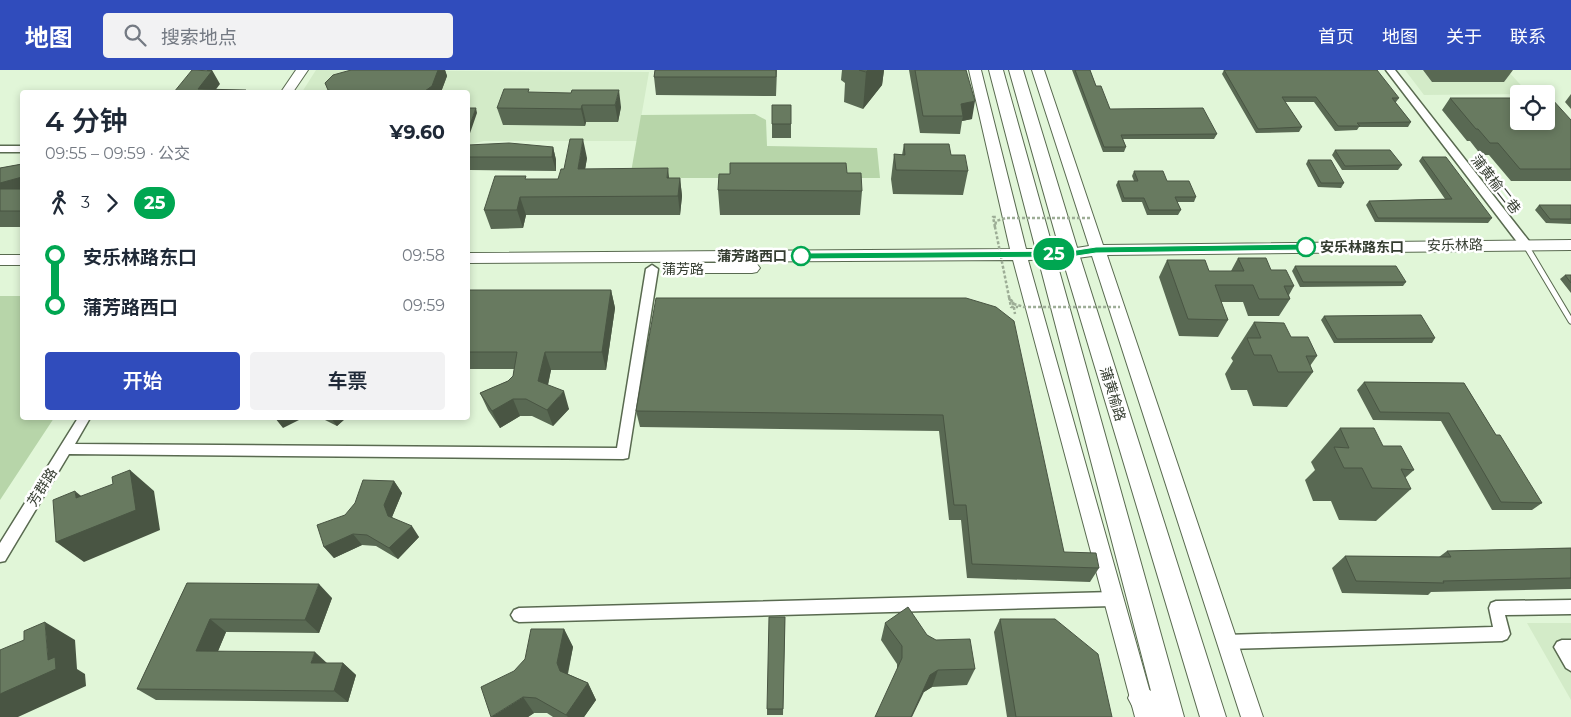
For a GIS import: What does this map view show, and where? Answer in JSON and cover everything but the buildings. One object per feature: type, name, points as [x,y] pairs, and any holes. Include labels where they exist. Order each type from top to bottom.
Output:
[{"type":"main road","name":"蒲黄榆路","points":[[996,70],[1171,717]]},
{"type":"main road","name":"蒲黄榆路","points":[[1016,70],[1070,254],[1214,717]]},
{"type":"street","points":[[288,90],[302,70]]},
{"type":"street","points":[[975,70],[1021,260],[1113,599],[1147,711]]},
{"type":"street","points":[[1038,70],[1252,717]]},
{"type":"street","name":"蒲黄榆二巷","points":[[1390,70],[1525,244]]},
{"type":"street","points":[[0,149],[20,149]]},
{"type":"street","name":"安乐林路","points":[[1046,260],[1096,250],[1571,244]]},
{"type":"street","name":"蒲芳路","points":[[470,258],[1046,260]]},
{"type":"street","points":[[0,260],[20,260]]},
{"type":"street","name":"蒲芳路","points":[[470,270],[652,269],[1021,260]]},
{"type":"street","points":[[66,449],[623,454],[652,269]]},
{"type":"street","points":[[0,272],[20,272]]},
{"type":"street","name":"芳群路","points":[[0,556],[83,420]]},
{"type":"street","points":[[518,615],[1113,599]]},
{"type":"street","points":[[1226,642],[1502,634],[1496,608],[1571,607]]},
{"type":"street","points":[[1571,647],[1562,647],[1571,663]]},
{"type":"lane","name":"蒲黄榆二巷","points":[[1525,244],[1571,321]]},
{"type":"path","points":[[1015,314],[1009,298],[995,227],[996,221],[1006,218],[1090,218]]},
{"type":"path","points":[[1009,298],[1014,304],[1024,307]]},
{"type":"path","points":[[1013,307],[1120,308]]},
{"type":"shaded area","points":[[316,70],[649,72],[637,141],[484,141],[470,144],[470,90],[303,90]]},
{"type":"shaded area","points":[[1405,70],[1507,70],[1521,85],[1510,85],[1510,94],[1424,95]]},
{"type":"shaded area","points":[[755,114],[766,120],[767,146],[877,148],[880,178],[630,178],[641,115]]},
{"type":"shaded area","points":[[0,296],[20,296],[20,420],[53,420],[0,500]]},
{"type":"shaded area","points":[[1527,623],[1571,623],[1571,700]]},
{"type":"bus line","name":"25","points":[[801,256],[1070,254],[1096,250],[1306,247]]},
{"type":"place","name":"安乐林路东口","points":[[1306,247]]},
{"type":"place","name":"蒲芳路西口","points":[[801,256]]}]
